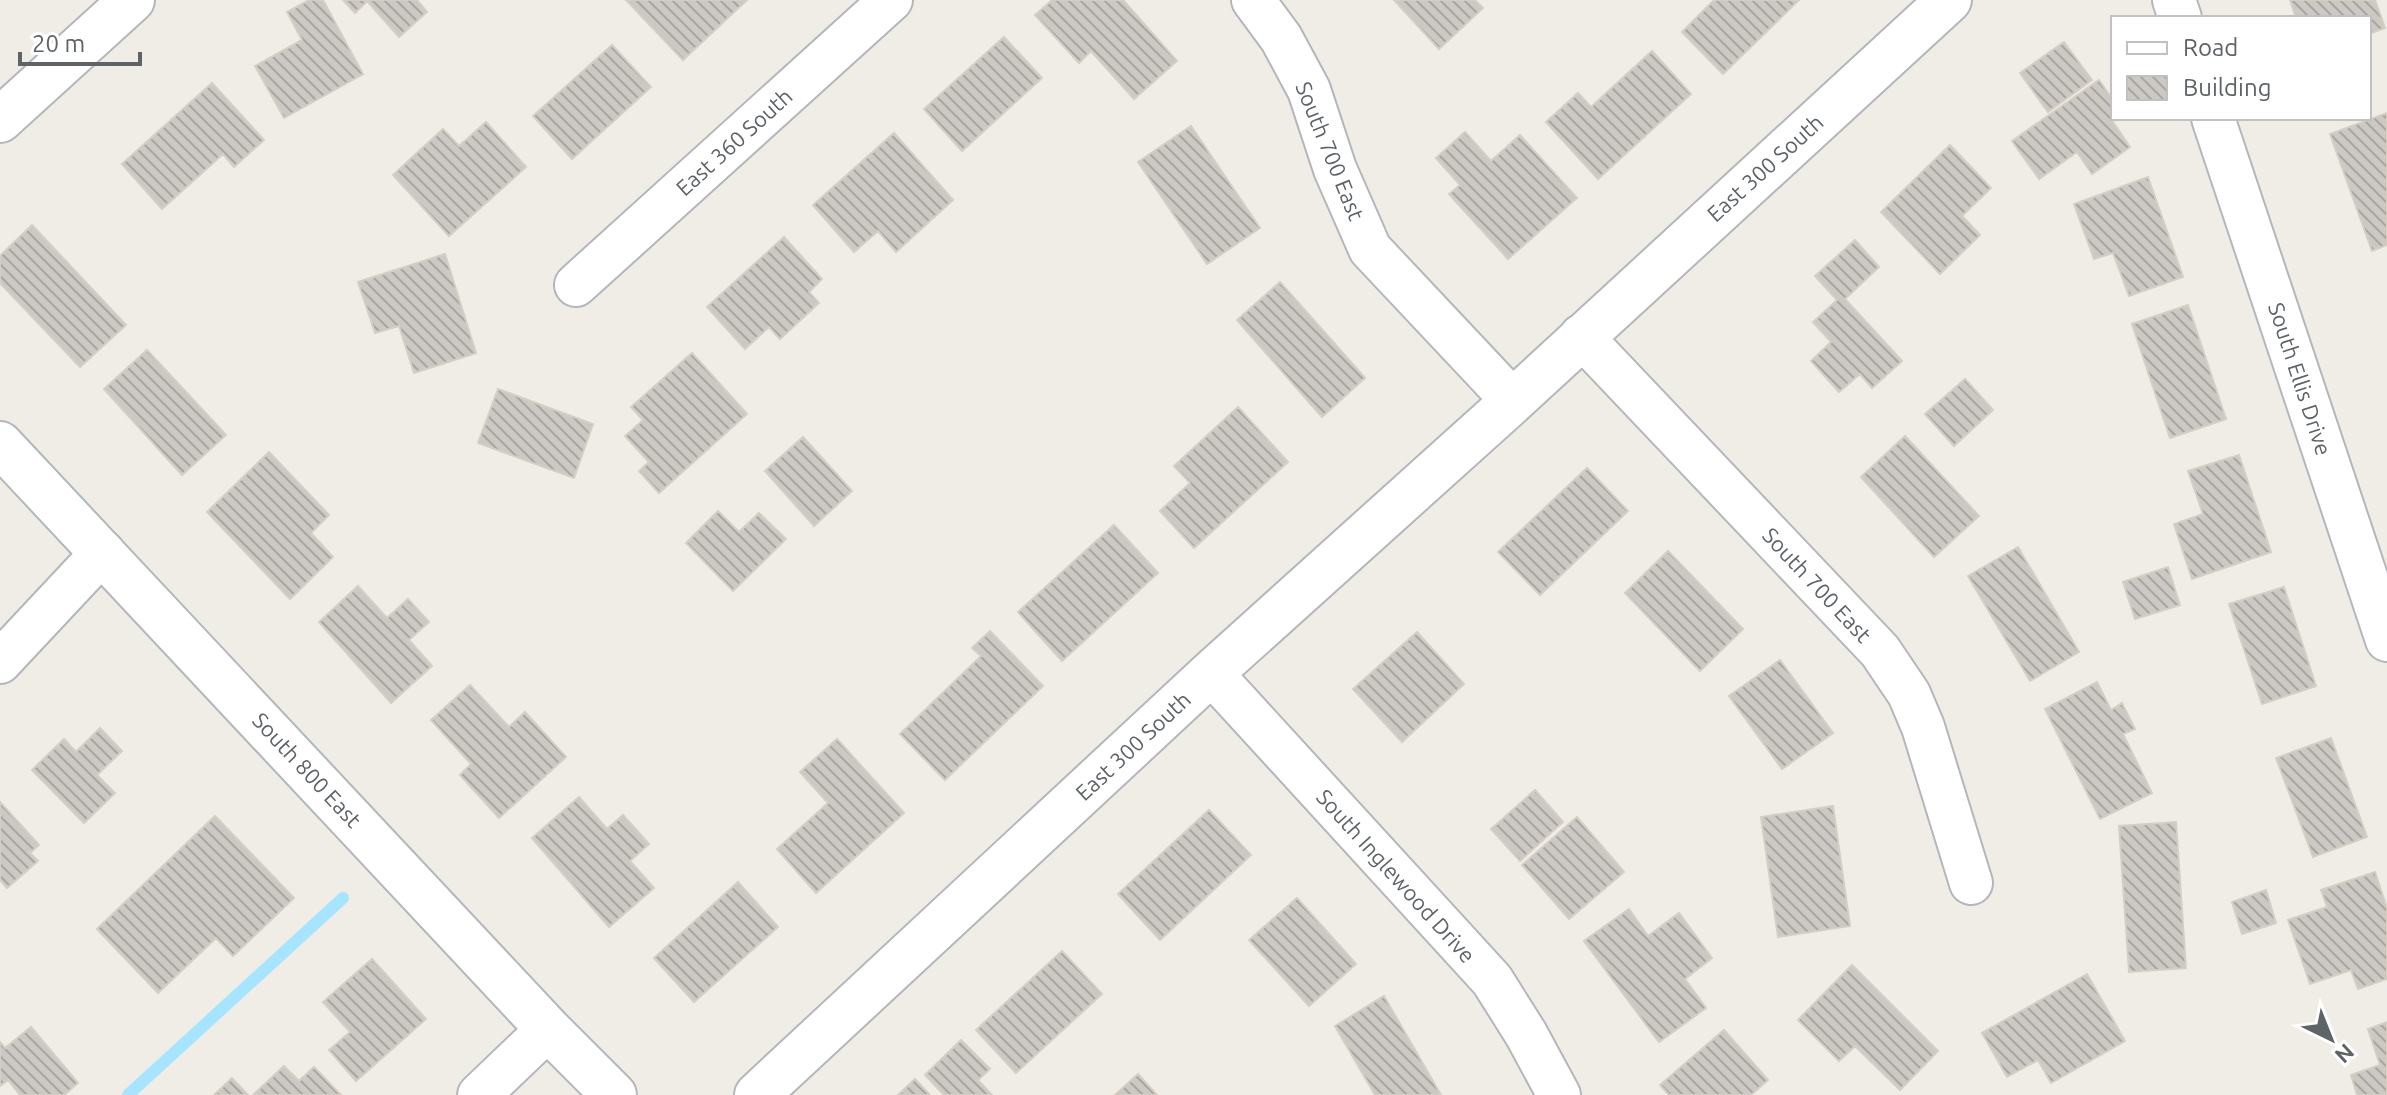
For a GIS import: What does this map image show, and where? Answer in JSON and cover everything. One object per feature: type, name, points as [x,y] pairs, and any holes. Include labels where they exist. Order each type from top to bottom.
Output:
[{"type":"street","points":[[0,120],[132,0]]},
{"type":"street","name":"East 360 South","points":[[576,285],[891,0]]},
{"type":"street","name":"South 700 East","points":[[1253,0],[1281,38],[1309,90],[1335,169],[1370,249],[1513,401]]},
{"type":"street","name":"East 300 South","points":[[757,1095],[1211,673],[1513,401],[1949,0]]},
{"type":"street","name":"South Ellis Drive","points":[[2214,120],[2387,640]]},
{"type":"street","name":"South 700 East","points":[[1581,336],[1880,651],[1909,694],[1923,727],[1971,883]]},
{"type":"street","name":"South 800 East","points":[[0,444],[548,1029],[614,1095]]},
{"type":"street","points":[[0,662],[103,552]]},
{"type":"street","name":"South Inglewood Drive","points":[[1211,673],[1492,980],[1559,1095]]},
{"type":"street","points":[[479,1095],[548,1029]]},
{"type":"building","points":[[309,0],[323,0],[363,74],[284,118],[255,66],[302,40],[287,12]]},
{"type":"building","points":[[343,0],[417,0],[427,12],[399,37],[367,1],[355,13]]},
{"type":"building","points":[[626,0],[747,0],[683,60]]},
{"type":"building","points":[[1052,0],[1123,0],[1177,61],[1134,99],[1091,51],[1079,63],[1035,15]]},
{"type":"building","points":[[1394,0],[1475,0],[1483,8],[1439,49]]},
{"type":"building","points":[[1714,0],[1799,0],[1723,74],[1682,32]]},
{"type":"building","points":[[2290,0],[2375,0],[2385,28],[2371,33],[2371,16],[2295,16]]},
{"type":"building","points":[[1004,37],[1042,78],[962,151],[924,109]]},
{"type":"building","points":[[2064,42],[2092,80],[2048,112],[2020,73]]},
{"type":"building","points":[[612,45],[651,87],[572,159],[533,116]]},
{"type":"building","points":[[1652,51],[1691,94],[1598,179],[1546,122],[1578,93],[1591,107]]},
{"type":"building","points":[[2099,80],[2111,97],[2111,120],[2130,147],[2092,174],[2077,152],[2039,179],[2012,141]]},
{"type":"building","points":[[212,83],[264,140],[234,167],[223,154],[162,209],[122,164]]},
{"type":"building","points":[[2387,113],[2387,245],[2372,251],[2330,134]]},
{"type":"building","points":[[486,122],[526,167],[449,236],[393,175],[443,129],[459,146]]},
{"type":"building","points":[[1191,126],[1260,228],[1207,264],[1138,162]]},
{"type":"building","points":[[1465,132],[1491,161],[1520,135],[1577,198],[1508,259],[1449,194],[1460,185],[1436,158]]},
{"type":"building","points":[[894,133],[953,200],[896,252],[878,231],[854,252],[813,205]]},
{"type":"building","points":[[1950,145],[1991,188],[1962,216],[1980,235],[1940,274],[1881,212]]},
{"type":"building","points":[[2148,177],[2183,277],[2129,296],[2113,253],[2094,259],[2074,204]]},
{"type":"building","points":[[32,225],[126,325],[80,367],[0,283],[0,256]]},
{"type":"building","points":[[784,237],[822,279],[809,292],[819,303],[780,339],[769,327],[745,349],[707,307]]},
{"type":"building","points":[[1855,240],[1879,267],[1845,299],[1902,361],[1872,388],[1860,374],[1839,392],[1811,361],[1831,342],[1813,322],[1837,300],[1815,276]]},
{"type":"building","points":[[445,254],[476,353],[414,373],[399,326],[375,333],[358,282]]},
{"type":"building","points":[[1280,282],[1365,378],[1322,417],[1237,320]]},
{"type":"building","points":[[2188,305],[2226,419],[2170,438],[2132,324]]},
{"type":"building","points":[[147,350],[226,435],[182,475],[104,389]]},
{"type":"building","points":[[692,353],[747,414],[659,493],[639,471],[649,462],[625,436],[643,420],[631,407]]},
{"type":"building","points":[[1965,379],[1993,410],[1954,446],[1925,414]]},
{"type":"building","points":[[498,389],[593,424],[574,478],[478,443]]},
{"type":"building","points":[[1238,407],[1288,462],[1194,548],[1160,511],[1190,483],[1174,466]]},
{"type":"building","points":[[1905,436],[1979,516],[1934,557],[1861,477]]},
{"type":"building","points":[[803,437],[852,491],[814,526],[765,471]]},
{"type":"building","points":[[269,452],[329,515],[311,533],[333,557],[290,599],[207,512]]},
{"type":"building","points":[[2239,455],[2271,552],[2192,579],[2174,524],[2203,514],[2188,471]]},
{"type":"building","points":[[1587,468],[1628,511],[1540,595],[1498,552]]},
{"type":"building","points":[[718,511],[739,532],[759,513],[786,539],[733,591],[686,543]]},
{"type":"building","points":[[1114,525],[1158,573],[1062,661],[1018,612]]},
{"type":"building","points":[[2018,547],[2079,652],[2030,681],[1968,576]]},
{"type":"building","points":[[1668,551],[1743,629],[1700,671],[1625,593]]},
{"type":"building","points":[[2168,567],[2180,605],[2135,619],[2123,582]]},
{"type":"building","points":[[358,586],[387,618],[408,599],[429,622],[409,640],[432,666],[391,703],[319,622]]},
{"type":"building","points":[[2284,587],[2316,686],[2262,704],[2229,604]]},
{"type":"building","points":[[990,631],[1043,686],[945,780],[900,734],[981,656],[972,648]]},
{"type":"building","points":[[1417,632],[1464,684],[1402,742],[1353,689]]},
{"type":"building","points":[[1780,660],[1833,733],[1782,769],[1729,696]]},
{"type":"building","points":[[2097,682],[2111,710],[2122,703],[2135,729],[2123,734],[2152,793],[2100,819],[2045,709]]},
{"type":"building","points":[[470,685],[509,727],[525,712],[566,757],[499,818],[460,775],[471,764],[431,720]]},
{"type":"building","points":[[100,728],[122,751],[97,775],[115,793],[84,823],[32,770],[64,739],[76,752]]},
{"type":"building","points":[[2331,738],[2367,837],[2313,857],[2276,758]]},
{"type":"building","points":[[837,739],[904,813],[816,893],[777,849],[828,803],[800,772]]},
{"type":"building","points":[[1535,790],[1563,822],[1520,861],[1491,829]]},
{"type":"building","points":[[579,797],[607,829],[623,815],[649,844],[630,861],[654,888],[609,927],[532,838]]},
{"type":"building","points":[[0,802],[39,845],[30,853],[38,861],[7,888],[0,880]]},
{"type":"building","points":[[1833,806],[1850,926],[1778,937],[1761,817]]},
{"type":"building","points":[[1209,810],[1251,855],[1160,940],[1118,894]]},
{"type":"building","points":[[215,816],[294,898],[233,956],[216,938],[158,993],[97,929]]},
{"type":"building","points":[[1577,817],[1624,872],[1569,919],[1522,865]]},
{"type":"building","points":[[2176,822],[2186,968],[2129,972],[2119,826]]},
{"type":"building","points":[[2375,872],[2387,908],[2387,979],[2358,989],[2351,970],[2310,984],[2288,920],[2327,907],[2321,890]]},
{"type":"building","points":[[738,882],[778,927],[694,1002],[654,958]]},
{"type":"building","points":[[2266,890],[2276,923],[2242,934],[2232,902]]},
{"type":"building","points":[[1297,898],[1356,964],[1309,1006],[1249,940]]},
{"type":"building","points":[[1629,909],[1648,936],[1679,913],[1712,958],[1685,979],[1706,1008],[1659,1042],[1584,941]]},
{"type":"building","points":[[1062,951],[1102,994],[1016,1073],[976,1030]]},
{"type":"building","points":[[372,959],[426,1019],[356,1081],[329,1050],[350,1032],[323,1002]]},
{"type":"building","points":[[1852,965],[1938,1051],[1900,1090],[1855,1046],[1839,1061],[1798,1020]]},
{"type":"building","points":[[2087,974],[2125,1041],[2051,1083],[2038,1060],[2007,1077],[1982,1033]]},
{"type":"building","points":[[1384,996],[1441,1095],[1375,1095],[1335,1026]]},
{"type":"building","points":[[2387,1022],[2387,1095],[2357,1095],[2351,1075],[2380,1065],[2368,1029]]},
{"type":"building","points":[[31,1027],[78,1083],[64,1095],[20,1095],[8,1080],[0,1086],[0,1042],[5,1048]]},
{"type":"building","points":[[1724,1030],[1768,1080],[1751,1095],[1669,1095],[1660,1085]]},
{"type":"building","points":[[961,1040],[990,1069],[978,1080],[992,1095],[944,1095],[925,1075]]},
{"type":"building","points":[[284,1066],[299,1081],[314,1067],[341,1095],[253,1095]]},
{"type":"building","points":[[1138,1074],[1157,1095],[1115,1095]]},
{"type":"building","points":[[232,1078],[248,1095],[214,1095]]},
{"type":"building","points":[[915,1079],[930,1095],[898,1095]]},
{"type":"waterway","points":[[128,1095],[343,898]]}]
